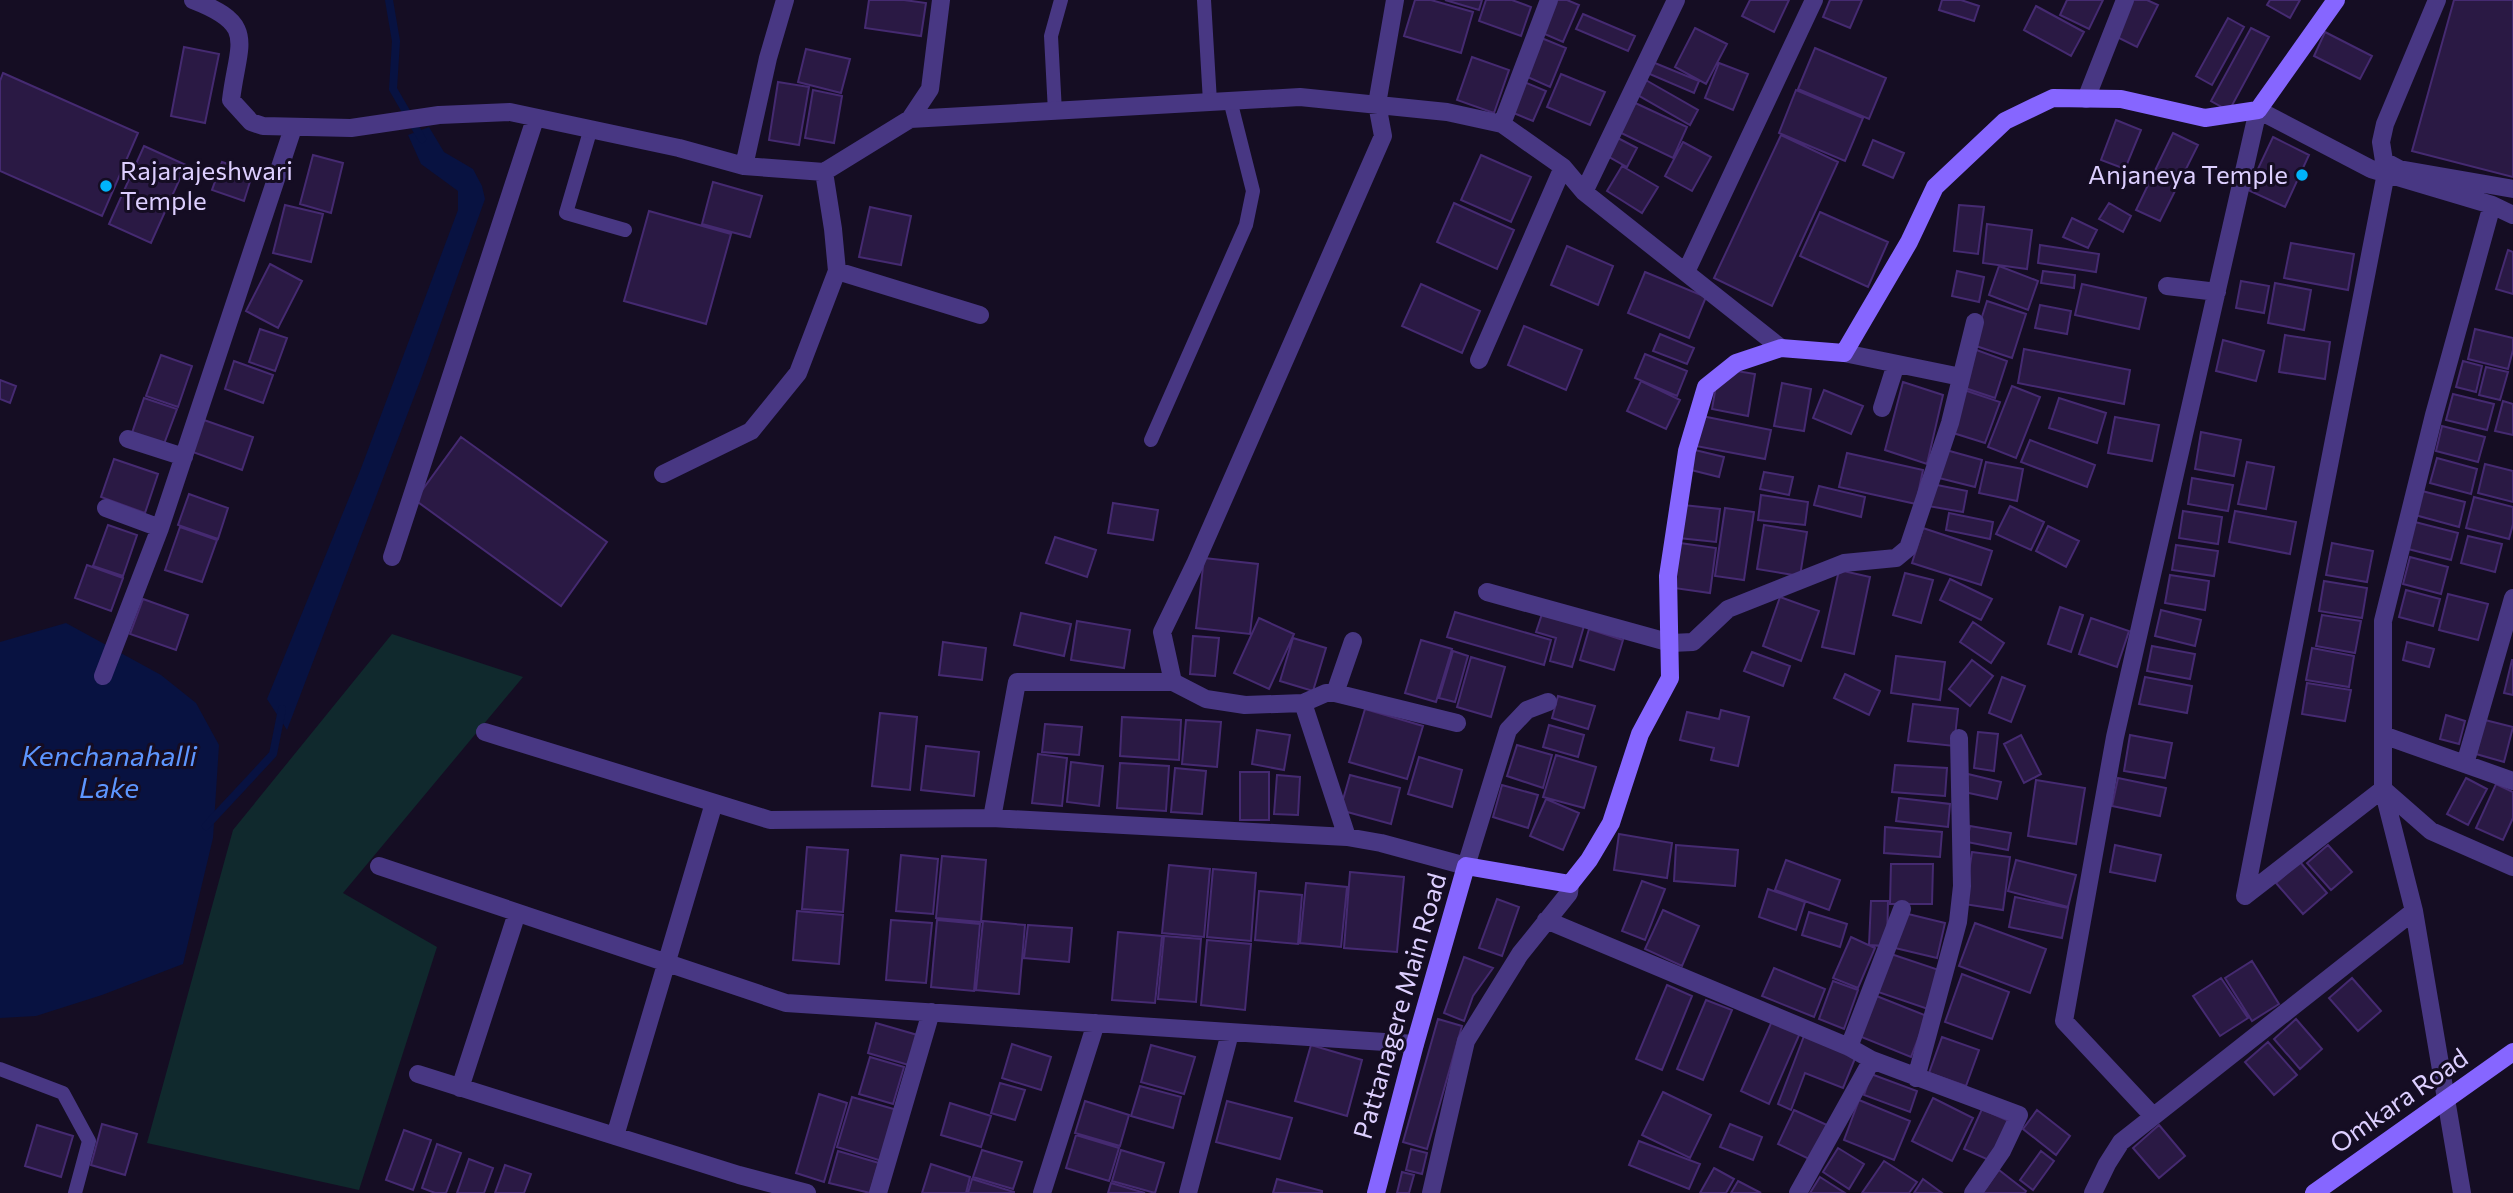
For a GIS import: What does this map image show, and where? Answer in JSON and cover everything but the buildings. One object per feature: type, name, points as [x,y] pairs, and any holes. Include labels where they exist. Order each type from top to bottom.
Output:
[{"type":"street","points":[[193,0],[222,11],[237,26],[240,39],[231,100],[251,122],[263,126],[351,128],[411,118],[510,112],[679,148],[744,166],[824,173],[910,119],[930,89],[941,0]]},
{"type":"street","points":[[744,166],[768,58],[785,0]]},
{"type":"street","points":[[1173,682],[1162,632],[1206,539],[1383,136],[1377,104],[1395,0]]},
{"type":"street","points":[[1502,124],[1549,0]]},
{"type":"street","points":[[1584,192],[1676,0]]},
{"type":"street","points":[[1686,272],[1814,0]]},
{"type":"street","points":[[2086,99],[2125,0]]},
{"type":"street","points":[[2153,1116],[2064,1021],[2115,737],[2258,110],[2336,0]]},
{"type":"street","points":[[2437,0],[2385,124],[2381,142],[2384,161],[2399,169],[2513,189]]},
{"type":"street","points":[[910,119],[1300,97],[1447,112],[1502,124],[1563,167],[1584,192],[1732,312],[1781,348]]},
{"type":"street","points":[[1844,353],[1909,242],[1935,187],[2005,121],[2053,98],[2121,99],[2205,118],[2258,110],[2371,169],[2492,205],[2513,215]]},
{"type":"street","points":[[392,556],[535,119]]},
{"type":"street","points":[[103,676],[160,528],[293,128]]},
{"type":"street","points":[[1479,360],[1563,167]]},
{"type":"street","points":[[663,474],[751,431],[797,373],[837,271],[824,173]]},
{"type":"street","points":[[2383,789],[2245,896],[2386,173]]},
{"type":"street","points":[[2462,1193],[2414,911],[2383,789],[2383,621],[2434,415],[2492,205]]},
{"type":"street","points":[[837,271],[980,315]]},
{"type":"street","points":[[2167,286],[2217,292]]},
{"type":"street","points":[[1487,592],[1671,643],[1693,642],[1728,609],[1844,563],[1896,558],[1908,548],[1950,423],[1975,322]]},
{"type":"street","points":[[1431,1193],[1466,1041],[1520,954],[1569,893],[1570,884],[1611,823],[1640,734],[1670,678],[1668,576],[1687,452],[1706,387],[1736,363],[1781,348],[1844,353],[1961,377]]},
{"type":"street","points":[[1882,408],[1896,364]]},
{"type":"street","points":[[128,439],[184,457]]},
{"type":"street","points":[[106,508],[160,528]]},
{"type":"street","points":[[2465,764],[2513,598]]},
{"type":"street","points":[[1335,693],[1353,641]]},
{"type":"street","points":[[992,818],[1017,681],[1173,682],[1206,699],[1245,705],[1303,703],[1326,693],[1335,693],[1457,723]]},
{"type":"street","points":[[485,732],[770,820],[992,818],[1347,836],[1381,842],[1466,866],[1508,730],[1527,710],[1548,702]]},
{"type":"street","points":[[1303,703],[1347,836]]},
{"type":"street","points":[[2384,735],[2513,781]]},
{"type":"street","points":[[1916,1078],[1958,922],[1962,886],[1959,738]]},
{"type":"street","points":[[2383,789],[2431,831],[2513,867]]},
{"type":"street","points":[[615,1136],[714,803]]},
{"type":"street","points":[[379,866],[786,1003],[1415,1044]]},
{"type":"street","name":"Pattanagere Main Road","points":[[1376,1193],[1466,866],[1570,884]]},
{"type":"street","points":[[1850,1047],[1902,909]]},
{"type":"street","points":[[2093,1193],[2121,1142],[2414,911]]},
{"type":"street","points":[[460,1088],[517,913]]},
{"type":"street","points":[[1546,920],[1850,1047],[1872,1060],[2019,1115],[2002,1151],[1973,1193]]},
{"type":"street","points":[[878,1193],[931,1012]]},
{"type":"street","points":[[1042,1193],[1096,1023]]},
{"type":"street","points":[[1188,1193],[1230,1033]]},
{"type":"street","name":"Omkara Road","points":[[2314,1193],[2513,1052]]},
{"type":"street","points":[[1798,1193],[1872,1060]]},
{"type":"street","points":[[418,1074],[738,1175],[807,1193]]},
{"type":"lane","points":[[1055,112],[1051,36],[1061,0]]},
{"type":"lane","points":[[1204,0],[1210,103]]},
{"type":"lane","points":[[1151,440],[1246,225],[1254,191],[1230,100]]},
{"type":"lane","points":[[591,128],[566,213],[625,230]]},
{"type":"lane","points":[[0,1069],[63,1093],[89,1141],[75,1193]]},
{"type":"green space","points":[[392,634],[523,677],[343,893],[437,947],[359,1190],[147,1143],[233,830]]},
{"type":"water","points":[[429,127],[444,152],[473,169],[485,199],[422,376],[287,730],[267,699],[360,471],[458,210],[458,191],[421,164],[408,135]]},
{"type":"water","name":"Kenchanahalli Lake","points":[[66,623],[161,675],[196,703],[219,745],[213,838],[183,964],[102,995],[36,1016],[0,1018],[0,642]]},
{"type":"waterway","points":[[389,0],[396,41],[393,89],[422,139]]},
{"type":"waterway","points":[[206,826],[273,754],[282,709]]},
{"type":"place","name":"Anjaneya Temple","points":[[2302,175]]},
{"type":"place","name":"Rajarajeshwari Temple","points":[[106,186]]}]
